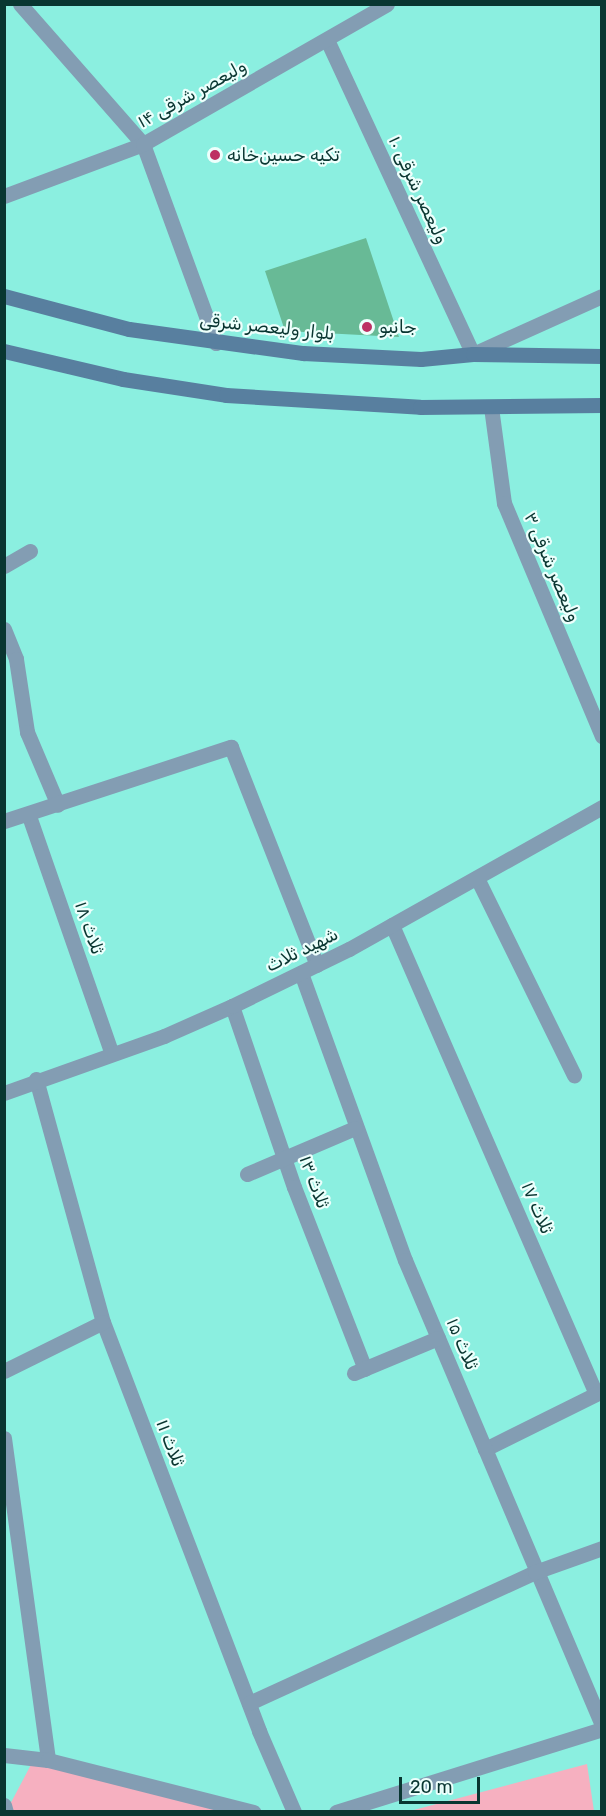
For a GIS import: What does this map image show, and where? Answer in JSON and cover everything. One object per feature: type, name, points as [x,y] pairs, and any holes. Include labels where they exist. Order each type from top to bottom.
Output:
[{"type":"street","points":[[20,4],[143,144],[216,343]]},
{"type":"street","name":"ولیعصر شرقی ۱۴","points":[[4,196],[143,144],[328,42],[387,4]]},
{"type":"street","name":"ولیعصر شرقی ۱۰","points":[[328,42],[473,354]]},
{"type":"street","name":"بلوار ولیعصر شرقی","points":[[4,296],[129,328],[216,343],[410,358],[473,354],[602,356]]},
{"type":"street","points":[[473,354],[602,296]]},
{"type":"street","points":[[4,351],[123,379],[226,395],[409,407],[602,405]]},
{"type":"street","name":"ولیعصر شرقی ۳","points":[[491,406],[504,503],[602,736]]},
{"type":"street","points":[[4,566],[30,551]]},
{"type":"street","points":[[4,629],[15,659],[27,732],[58,804]]},
{"type":"street","points":[[4,821],[29,816],[58,804],[231,747],[317,964]]},
{"type":"street","name":"شهید ثلاث","points":[[4,1093],[111,1052],[164,1036],[232,1006],[392,925],[602,807]]},
{"type":"street","name":"ثلاث ۱۸","points":[[29,816],[111,1052]]},
{"type":"street","points":[[477,878],[574,1075]]},
{"type":"street","name":"ثلاث ۱۷","points":[[392,925],[596,1394],[485,1449]]},
{"type":"street","name":"ثلاث ۱۵","points":[[302,972],[355,1128],[438,1338],[602,1727]]},
{"type":"street","name":"ثلاث ۱۳","points":[[232,1006],[360,1371],[438,1338]]},
{"type":"street","name":"ثلاث ۱۱","points":[[36,1080],[103,1322],[249,1703],[294,1812]]},
{"type":"street","points":[[247,1174],[355,1128]]},
{"type":"street","points":[[4,1371],[103,1322]]},
{"type":"street","points":[[4,1438],[48,1760]]},
{"type":"street","points":[[249,1703],[535,1572],[602,1548]]},
{"type":"street","points":[[336,1812],[602,1727]]},
{"type":"street","points":[[4,1755],[48,1760],[254,1812]]},
{"type":"street","points":[[4,1806],[6,1812]]},
{"type":"shaded area","points":[[34,1759],[254,1811],[6,1812]]},
{"type":"shaded area","points":[[587,1764],[594,1811],[410,1811]]},
{"type":"building","points":[[366,238],[399,337],[285,331],[265,271]]},
{"type":"place","name":"تکیه حسین‌خانه","points":[[215,155]]},
{"type":"place","name":"جانبو","points":[[367,327]]}]
